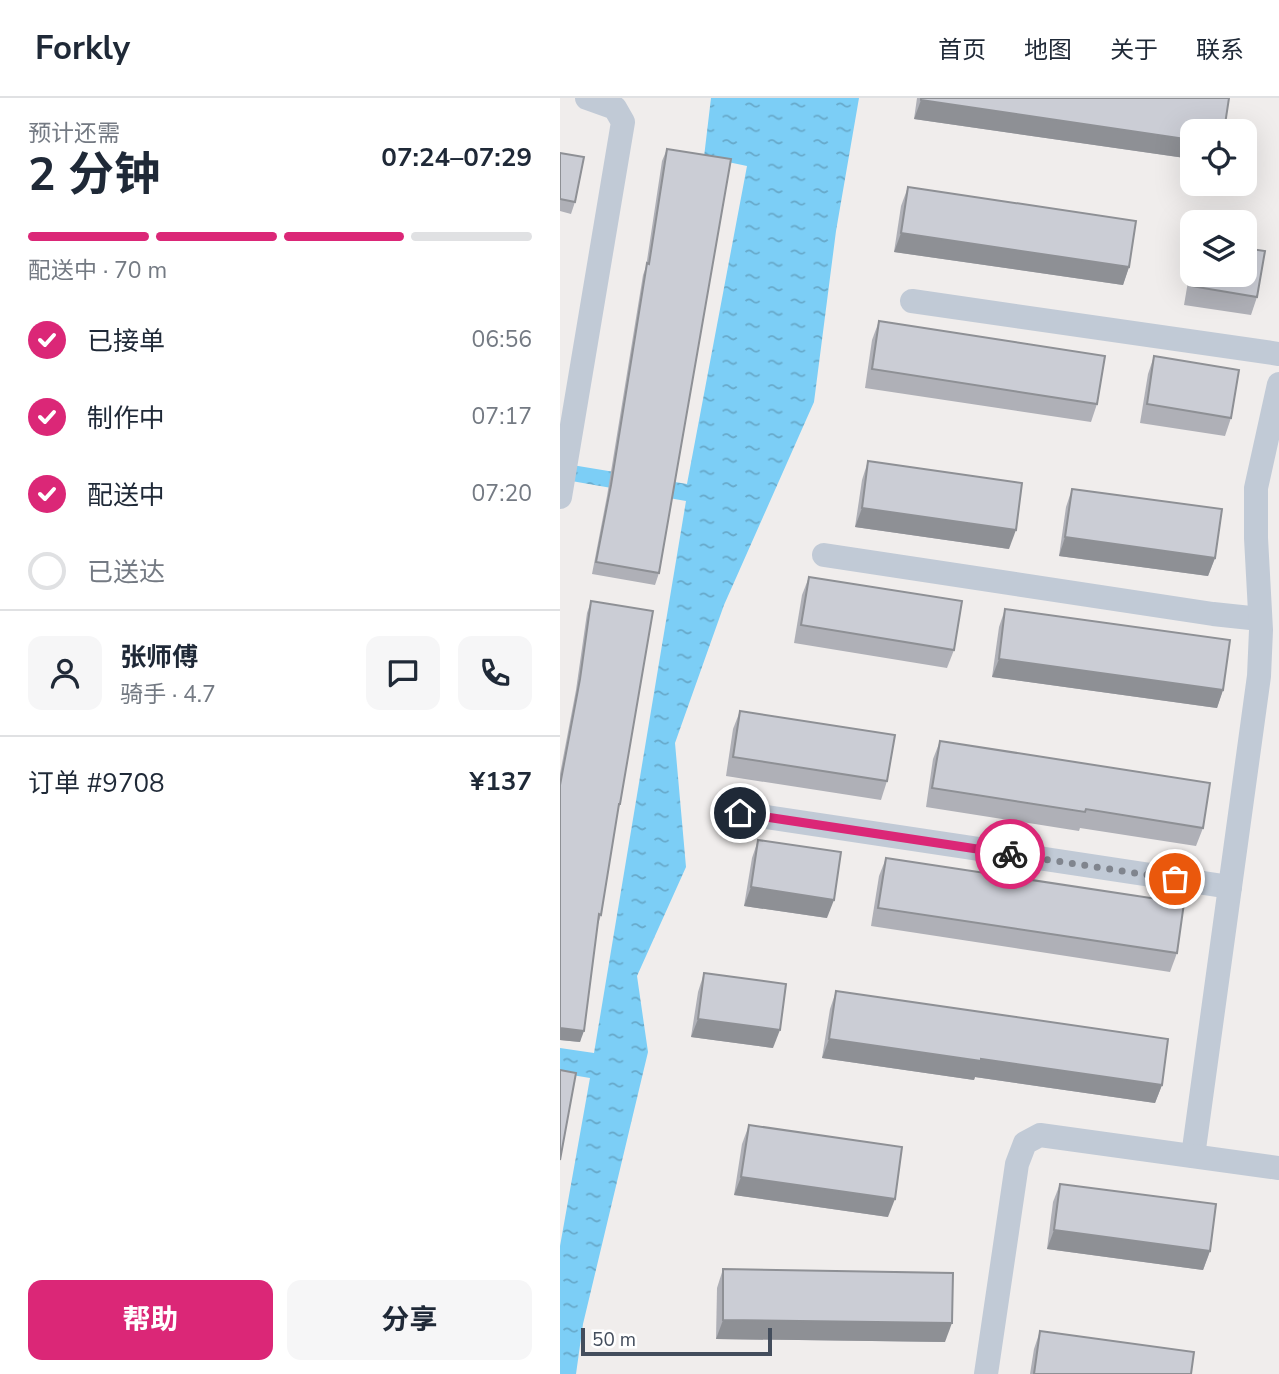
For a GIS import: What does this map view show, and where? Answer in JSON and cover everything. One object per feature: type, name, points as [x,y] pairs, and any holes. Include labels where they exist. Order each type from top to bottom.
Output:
[{"type":"lane","points":[[561,493],[623,122],[615,108],[587,98]]},
{"type":"lane","points":[[912,301],[1279,354]]},
{"type":"lane","points":[[1193,1156],[1259,676],[1261,619],[1256,488],[1279,384]]},
{"type":"lane","points":[[824,555],[1261,619]]},
{"type":"lane","points":[[740,813],[1230,887]]},
{"type":"lane","points":[[986,1374],[1017,1164],[1025,1143],[1040,1135],[1279,1168]]},
{"type":"water","points":[[711,98],[859,98],[836,231],[814,402],[724,605],[675,743],[686,867],[637,976],[648,1052],[583,1324],[576,1374],[560,1374],[560,1246],[590,1078],[560,1073],[560,1048],[594,1053],[686,501],[560,479],[560,463],[687,484],[747,166],[704,157]]},
{"type":"building","points":[[1229,98],[1226,119],[1180,119],[1180,138],[921,100]]},
{"type":"building","points":[[667,149],[731,159],[659,573],[596,562]]},
{"type":"building","points":[[560,153],[584,157],[575,202],[560,199]]},
{"type":"building","points":[[908,187],[1136,221],[1129,267],[901,233]]},
{"type":"building","points":[[1257,250],[1265,251],[1257,297],[1197,287],[1257,287]]},
{"type":"building","points":[[879,321],[1105,356],[1097,404],[872,369]]},
{"type":"building","points":[[1154,356],[1239,370],[1231,418],[1147,404]]},
{"type":"building","points":[[868,461],[1022,483],[1016,530],[862,508]]},
{"type":"building","points":[[1072,489],[1222,509],[1215,558],[1065,537]]},
{"type":"building","points":[[809,577],[962,601],[954,650],[801,625]]},
{"type":"building","points":[[591,601],[653,611],[601,915],[599,914],[584,1031],[560,1028],[560,785],[580,679]]},
{"type":"building","points":[[1005,609],[1230,640],[1223,690],[999,659]]},
{"type":"building","points":[[740,711],[895,735],[887,781],[733,757]]},
{"type":"building","points":[[940,741],[1210,783],[1203,828],[932,788]]},
{"type":"building","points":[[758,840],[841,852],[834,900],[751,887]]},
{"type":"building","points":[[886,858],[1184,903],[1177,953],[878,908]]},
{"type":"building","points":[[704,973],[786,984],[780,1030],[698,1019]]},
{"type":"building","points":[[836,991],[1168,1039],[1162,1085],[829,1039]]},
{"type":"building","points":[[560,1070],[576,1073],[560,1160]]},
{"type":"building","points":[[749,1125],[902,1147],[895,1199],[741,1177]]},
{"type":"building","points":[[1060,1184],[1216,1204],[1210,1251],[1054,1230]]},
{"type":"building","points":[[723,1269],[953,1273],[952,1323],[723,1320]]},
{"type":"building","points":[[1040,1331],[1194,1352],[1191,1374],[1034,1374]]},
{"type":"way so far","points":[[1010,854],[1175,879]]},
{"type":"route","points":[[740,813],[1010,854]]}]
